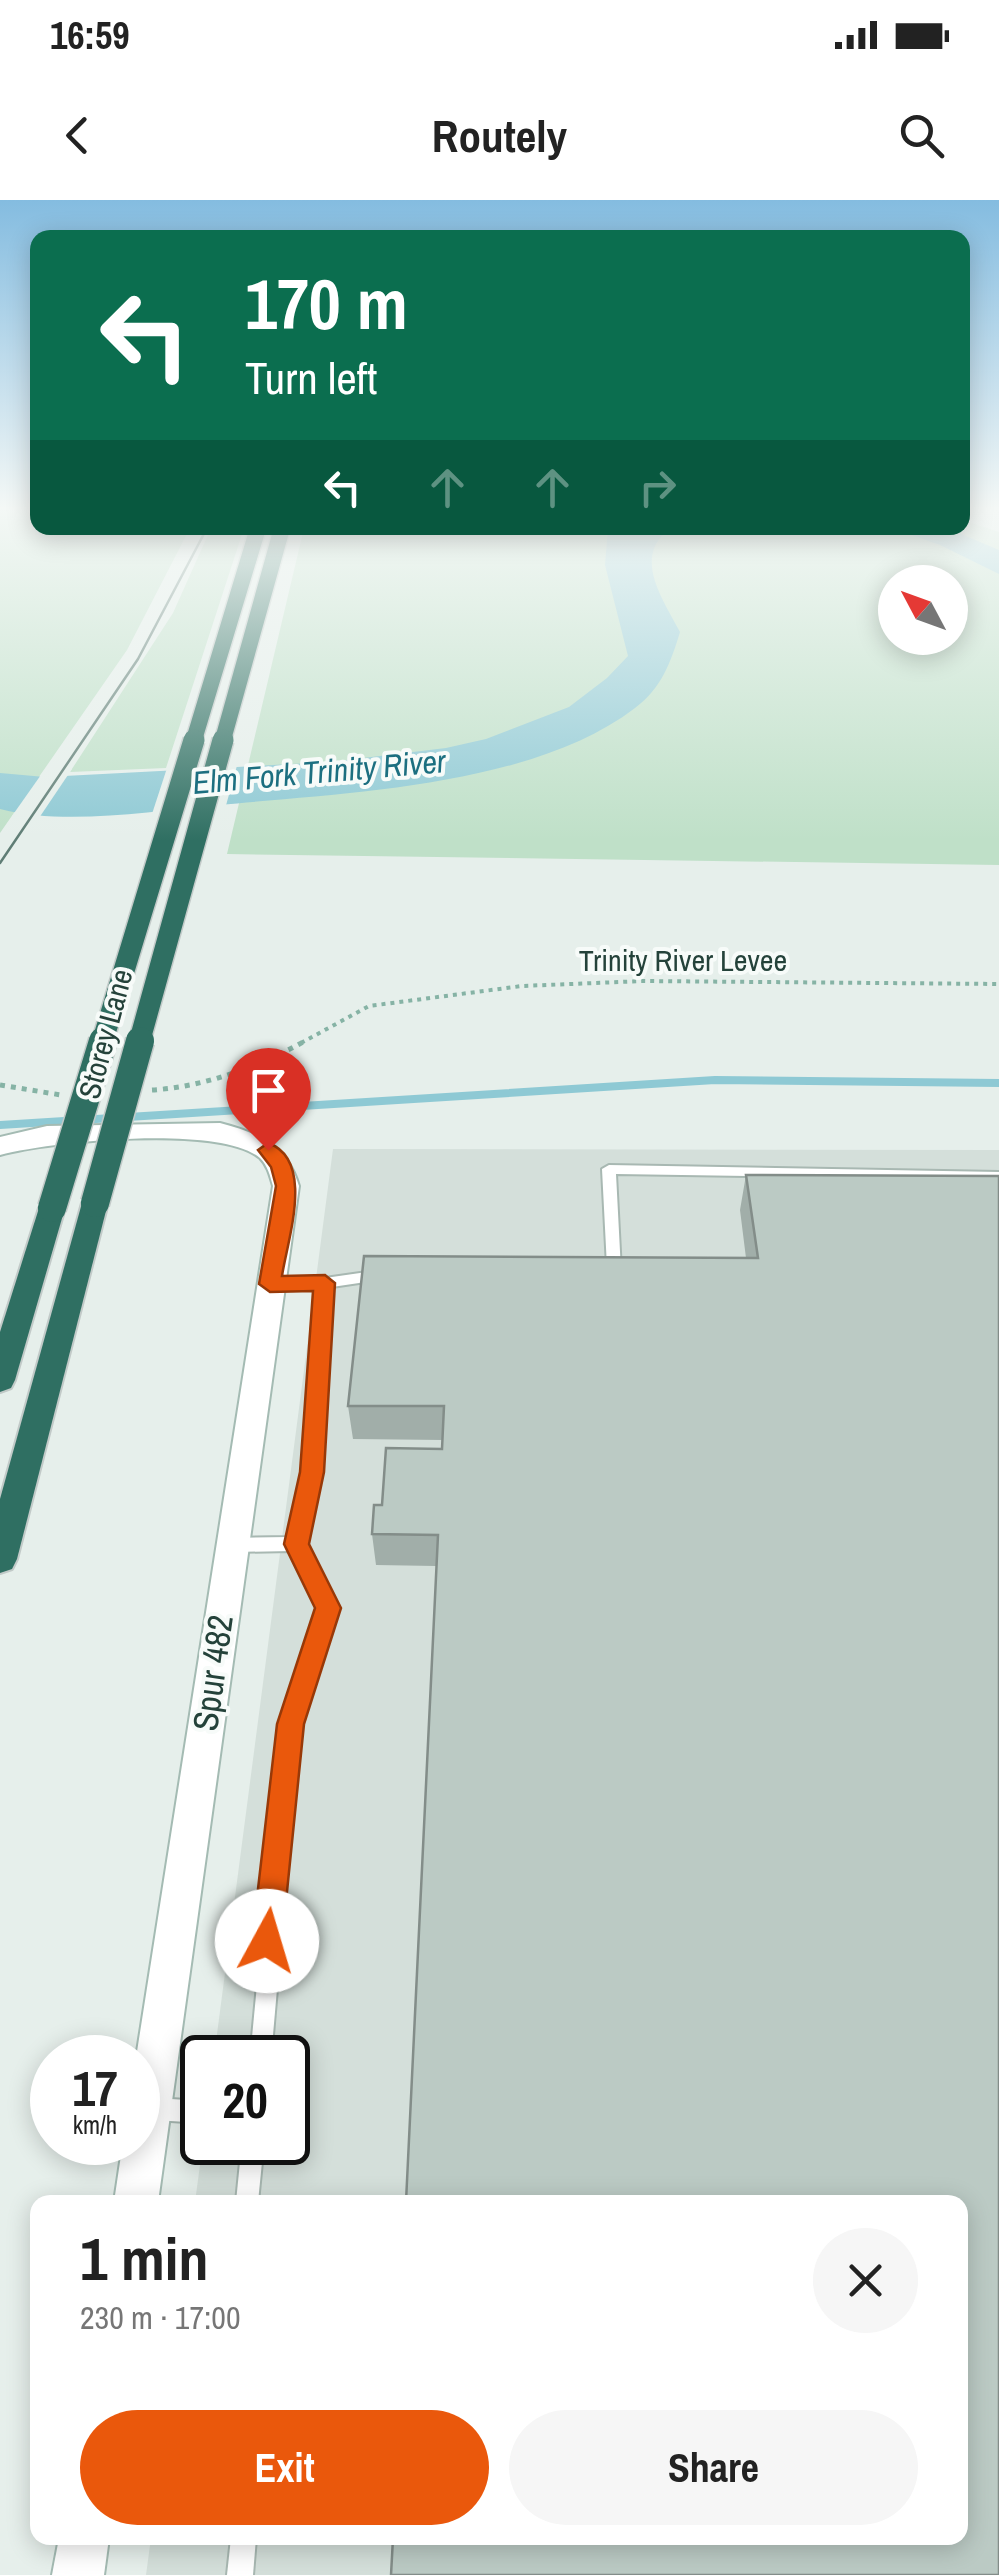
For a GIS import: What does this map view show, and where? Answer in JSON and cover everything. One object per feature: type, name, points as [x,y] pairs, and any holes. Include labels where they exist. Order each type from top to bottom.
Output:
[{"type":"highway","name":"Storey Lane","points":[[0,1380],[230,620]]},
{"type":"highway","name":"Storey Lane","points":[[0,1559],[257,620]]},
{"type":"highway","points":[[0,1347],[26,1295]]},
{"type":"main road","name":"Spur 482","points":[[0,1146],[47,1134],[220,1131],[268,1150],[280,1165],[286,1186],[160,2040]]},
{"type":"main road","name":"Spur 482","points":[[137,2195],[142,2165]]},
{"type":"main road","points":[[78,2575],[83,2545]]},
{"type":"lane","points":[[594,1271],[614,1271],[610,1170],[999,1176]]},
{"type":"lane","points":[[270,1284],[398,1275]]},
{"type":"lane","points":[[262,2035],[291,1724],[328,1608],[296,1544],[312,1472],[325,1283]]},
{"type":"lane","points":[[232,1545],[296,1544]]},
{"type":"lane","points":[[248,2195],[251,2165]]},
{"type":"lane","points":[[240,2575],[243,2545]]},
{"type":"path","name":"Trinity River Levee","points":[[133,1091],[173,1089],[265,1063],[368,1006],[412,997],[522,986],[625,982],[999,984]]},
{"type":"path","points":[[0,1084],[53,1096],[73,1094]]},
{"type":"shaded area","points":[[333,1149],[999,1150],[999,2575],[146,2575],[150,2545],[968,2545],[968,2195],[196,2195],[200,2165],[310,2165],[310,2035],[217,2035]]},
{"type":"green space","points":[[0,620],[143,620],[127,650],[0,833]]},
{"type":"green space","points":[[169,620],[214,620],[166,768],[70,772]]},
{"type":"green space","points":[[282,620],[878,620],[878,655],[968,655],[968,620],[999,620],[999,865],[227,854]]},
{"type":"water","name":"Elm Fork Trinity River","points":[[619,620],[674,620],[680,632],[669,664],[652,692],[635,708],[593,734],[544,755],[491,770],[378,790],[109,816],[52,816],[0,809],[0,773],[45,777],[330,762],[446,748],[486,739],[569,707],[628,656]]},
{"type":"pier","points":[[238,762],[225,809],[151,817],[168,765]]},
{"type":"pier","points":[[72,769],[39,818],[12,816],[43,772]]},
{"type":"building","points":[[746,1175],[999,1176],[999,2575],[391,2575],[393,2545],[968,2545],[968,2195],[406,2195],[438,1535],[372,1534],[374,1505],[382,1505],[386,1448],[442,1449],[444,1406],[348,1406],[364,1256],[758,1258]]},
{"type":"waterway","points":[[0,1125],[715,1080],[999,1083]]},
{"type":"tram line","points":[[0,863],[138,659],[159,620]]},
{"type":"route","points":[[267,1941],[291,1724],[328,1608],[296,1544],[312,1472],[325,1283],[270,1284],[286,1186],[280,1165],[268,1150]]}]
